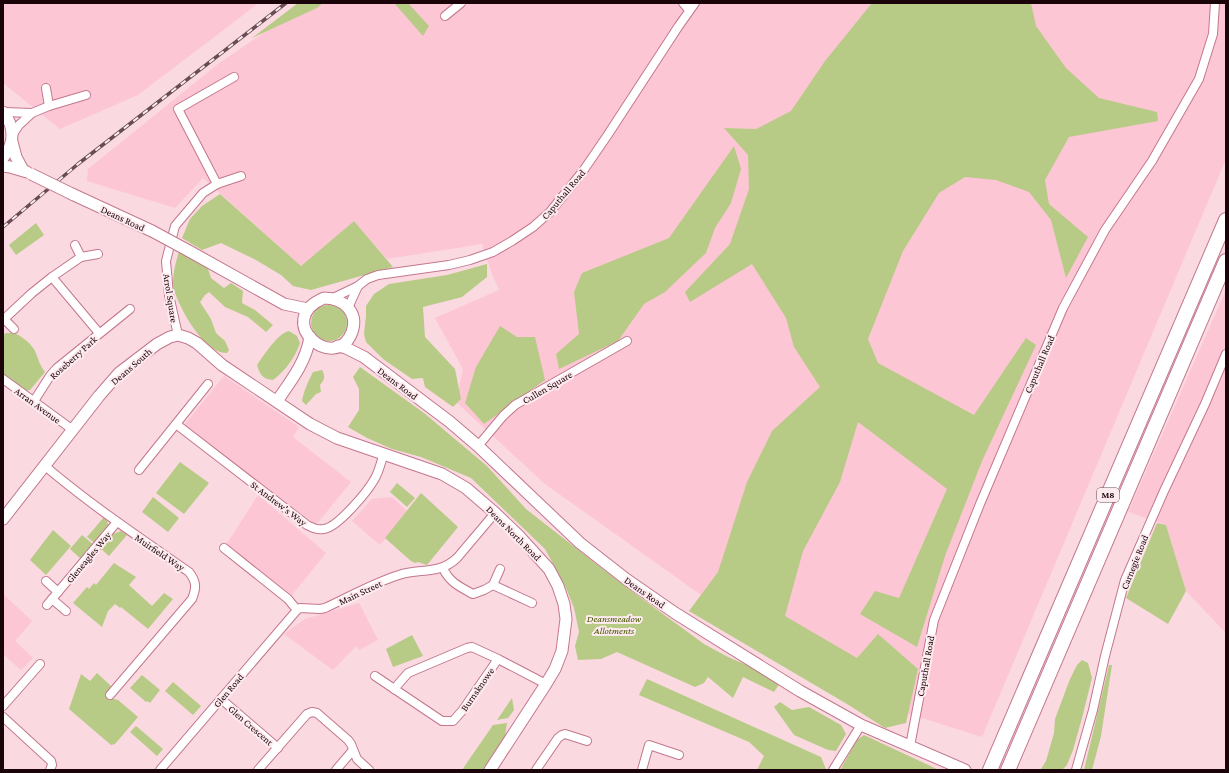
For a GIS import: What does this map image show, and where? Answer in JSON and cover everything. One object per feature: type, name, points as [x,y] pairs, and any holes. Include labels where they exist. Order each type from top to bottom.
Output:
[{"type":"highway","name":"M8","points":[[990,770],[1226,220]]},
{"type":"highway","name":"M8","points":[[1008,770],[1226,261]]},
{"type":"street","points":[[444,16],[462,3]]},
{"type":"street","points":[[683,3],[689,10]]},
{"type":"street","name":"Caputhall Road","points":[[333,298],[358,286],[367,279],[378,275],[449,265],[470,260],[512,242],[533,227],[550,212],[583,171],[695,3]]},
{"type":"street","name":"Caputhall Road","points":[[910,746],[934,620],[977,511],[1063,308],[1105,230],[1152,161],[1199,79],[1212,34],[1215,3]]},
{"type":"street","points":[[217,184],[178,109],[234,77]]},
{"type":"street","points":[[46,88],[49,106]]},
{"type":"street","points":[[3,158],[8,152],[12,138],[19,125],[32,113],[49,106],[86,95]]},
{"type":"street","points":[[3,112],[32,113]]},
{"type":"street","points":[[3,112],[12,126],[12,138],[16,157],[27,172]]},
{"type":"street","name":"Deans Road","points":[[3,166],[27,172],[152,231],[284,304],[308,309]]},
{"type":"street","name":"Arrol Square","points":[[178,335],[169,295],[166,261],[175,226],[203,193],[217,184],[241,176]]},
{"type":"street","points":[[75,245],[81,257]]},
{"type":"street","points":[[14,329],[4,320],[27,297],[81,257],[98,254]]},
{"type":"street","name":"Roseberry Park","points":[[52,277],[99,333]]},
{"type":"street","points":[[348,308],[358,286]]},
{"type":"street","points":[[324,298],[333,298],[339,300],[348,308],[353,319],[352,331],[346,341],[338,346],[332,348],[321,347],[310,337],[303,324],[304,316],[314,303],[324,298]]},
{"type":"street","name":"Deans Road","points":[[284,304],[303,324]]},
{"type":"street","name":"Roseberry Park","points":[[34,402],[50,376],[99,333],[130,309]]},
{"type":"street","name":"Deans Road","points":[[352,331],[355,342],[364,357]]},
{"type":"street","points":[[178,335],[197,343],[222,365],[277,401],[303,361],[312,352],[321,347]]},
{"type":"street","name":"Deans South","points":[[3,519],[99,396],[119,373],[157,344],[170,337],[178,335]]},
{"type":"street","points":[[303,361],[310,337]]},
{"type":"street","name":"Cullen Square","points":[[478,446],[503,416],[515,405],[627,340]]},
{"type":"street","name":"Deans Road","points":[[338,346],[346,348],[364,357],[450,422],[478,446],[580,543],[626,579],[675,614],[800,691],[861,724],[964,770]]},
{"type":"street","name":"Carnegie Road","points":[[1076,770],[1093,710],[1105,656],[1125,580],[1226,354]]},
{"type":"street","name":"Carnegie Road","points":[[1212,387],[1226,366]]},
{"type":"street","name":"Arran Avenue","points":[[3,379],[73,430]]},
{"type":"street","points":[[139,470],[208,384]]},
{"type":"street","name":"Deans North Road","points":[[277,401],[310,424],[337,438],[442,474],[466,488],[495,513],[549,568],[558,586],[564,604],[566,619],[562,651],[546,684],[490,770]]},
{"type":"street","name":"St Andrew's Way","points":[[176,424],[302,521],[316,529],[325,529],[335,524],[343,517],[374,479],[384,454]]},
{"type":"street","name":"Muirfield Way","points":[[45,466],[78,494],[189,572],[196,582],[196,590],[192,599],[110,695]]},
{"type":"street","name":"Main Street","points":[[297,610],[300,608],[325,608],[398,575],[413,571],[427,572],[444,568],[457,558],[495,513]]},
{"type":"street","name":"Gleneagles Way","points":[[66,611],[50,602],[117,522]]},
{"type":"street","points":[[224,548],[288,600],[297,610]]},
{"type":"street","points":[[444,568],[446,576],[457,586],[473,594],[493,585],[500,570]]},
{"type":"street","name":"Gleneagles Way","points":[[46,581],[58,592]]},
{"type":"street","points":[[493,585],[518,594],[532,603]]},
{"type":"street","name":"Glen Road","points":[[160,770],[220,698],[297,610]]},
{"type":"street","name":"Burnsknowe","points":[[394,688],[408,673],[472,647],[546,684]]},
{"type":"street","name":"Burnsknowe","points":[[375,676],[442,721],[453,721],[462,712],[498,659]]},
{"type":"street","points":[[3,706],[40,664]]},
{"type":"street","name":"Glen Crescent","points":[[220,698],[278,748],[258,770]]},
{"type":"street","points":[[278,748],[307,714],[312,712],[317,713],[348,740],[357,760],[369,770]]},
{"type":"street","points":[[3,717],[51,761],[52,765],[50,770]]},
{"type":"street","points":[[833,770],[861,724]]},
{"type":"street","points":[[536,770],[558,738],[562,735],[566,734],[587,741]]},
{"type":"street","points":[[642,770],[649,745],[680,755]]},
{"type":"street","points":[[336,770],[353,750]]},
{"type":"shaded area","points":[[3,3],[259,3],[138,95],[60,129],[3,83]]},
{"type":"shaded area","points":[[307,3],[1226,3],[1226,159],[982,737],[836,691],[545,484],[456,402],[463,369],[435,318],[499,290],[482,244],[387,259],[354,221],[301,266],[203,178],[175,208],[87,181],[88,169],[218,64]]},
{"type":"shaded area","points":[[1226,290],[1226,633],[1186,591],[1166,525],[1128,512]]},
{"type":"shaded area","points":[[224,376],[299,427],[293,437],[351,482],[316,525],[184,425]]},
{"type":"shaded area","points":[[258,495],[326,553],[292,595],[226,545]]},
{"type":"shaded area","points":[[392,497],[407,511],[380,545],[352,521],[372,499]]},
{"type":"shaded area","points":[[3,594],[32,621],[15,641],[33,658],[21,670],[3,654]]},
{"type":"shaded area","points":[[359,603],[378,640],[359,650],[356,646],[333,670],[284,634],[305,619]]},
{"type":"green space","points":[[298,3],[323,3],[317,8],[252,38]]},
{"type":"green space","points":[[394,3],[408,3],[429,26],[423,36]]},
{"type":"green space","points":[[872,3],[1031,3],[1036,26],[1066,68],[1099,98],[1157,112],[1158,121],[1069,137],[1045,180],[1049,204],[1088,237],[1066,278],[1051,220],[1029,192],[996,180],[965,177],[939,193],[903,251],[868,339],[878,363],[974,415],[1026,338],[1036,345],[982,461],[945,556],[917,647],[860,614],[875,591],[899,598],[947,489],[858,422],[840,482],[803,551],[785,616],[857,658],[878,634],[918,669],[906,723],[885,728],[689,611],[718,572],[747,482],[772,431],[820,387],[794,347],[786,318],[752,264],[690,302],[685,292],[730,244],[749,189],[748,155],[724,128],[756,129],[791,111],[825,61]]},
{"type":"green space","points":[[734,146],[741,169],[731,203],[715,228],[706,253],[665,292],[644,304],[618,341],[559,369],[556,354],[579,334],[574,292],[582,273],[669,238]]},
{"type":"green space","points":[[220,194],[301,266],[354,221],[393,267],[311,290],[293,286],[281,275],[256,260],[221,243],[202,250],[182,238],[190,219],[202,206]]},
{"type":"green space","points":[[36,223],[44,235],[16,255],[9,245]]},
{"type":"green space","points":[[179,251],[207,266],[211,278],[224,288],[231,283],[243,291],[242,303],[255,310],[273,325],[266,332],[248,317],[225,307],[209,292],[200,302],[211,319],[216,333],[225,341],[229,350],[227,353],[218,351],[210,346],[202,339],[187,319],[174,290],[173,275]]},
{"type":"green space","points":[[487,264],[487,277],[462,297],[423,307],[425,337],[455,369],[461,399],[453,407],[425,387],[423,378],[412,379],[383,359],[366,342],[364,334],[366,306],[374,294],[389,284],[447,275]]},
{"type":"green space","points":[[329,305],[339,308],[344,313],[347,323],[344,333],[339,338],[329,341],[319,338],[314,333],[311,323],[314,313],[319,308]]},
{"type":"green space","points":[[500,326],[517,337],[535,337],[545,380],[484,424],[465,403],[476,367]]},
{"type":"green space","points":[[289,331],[297,336],[300,343],[298,349],[282,373],[273,380],[267,379],[261,374],[257,365],[276,340]]},
{"type":"green space","points":[[13,332],[22,337],[31,345],[45,372],[30,390],[25,391],[3,375],[3,335]]},
{"type":"green space","name":"Deansmeadow Allotments","points":[[360,367],[424,413],[487,466],[526,509],[618,581],[704,644],[728,657],[756,669],[780,683],[774,692],[743,677],[733,698],[708,677],[704,683],[695,687],[617,652],[601,659],[578,660],[575,646],[579,632],[574,608],[566,588],[545,549],[471,478],[421,457],[392,449],[367,438],[348,427],[359,410],[359,389],[353,377]]},
{"type":"green space","points":[[322,370],[324,377],[320,385],[321,392],[316,394],[306,405],[302,401],[313,372]]},
{"type":"green space","points":[[180,462],[209,483],[184,514],[156,493]]},
{"type":"green space","points":[[397,483],[415,498],[407,507],[390,492]]},
{"type":"green space","points":[[421,493],[458,527],[427,565],[411,561],[385,538]]},
{"type":"green space","points":[[153,497],[179,518],[168,532],[142,512]]},
{"type":"green space","points":[[104,517],[109,527],[96,544],[87,537]]},
{"type":"green space","points":[[1157,523],[1166,525],[1186,591],[1168,624],[1126,598]]},
{"type":"green space","points":[[53,530],[71,546],[46,575],[30,560]]},
{"type":"green space","points":[[121,531],[127,535],[109,556],[100,548],[113,534]]},
{"type":"green space","points":[[82,535],[94,545],[82,560],[70,549]]},
{"type":"green space","points":[[114,563],[136,577],[129,585],[152,606],[164,593],[173,599],[148,629],[121,607],[120,608],[115,604],[108,611],[102,627],[73,603],[87,587],[89,589],[94,583],[96,585]]},
{"type":"green space","points":[[412,635],[423,656],[393,667],[386,649]]},
{"type":"green space","points":[[1082,660],[1088,663],[1092,678],[1073,750],[1067,765],[1062,770],[1035,770],[1041,769],[1046,761],[1054,733],[1055,719],[1070,679],[1077,665]]},
{"type":"green space","points":[[1109,665],[1112,665],[1101,736],[1092,770],[1084,770]]},
{"type":"green space","points":[[97,673],[112,687],[106,695],[110,698],[118,700],[138,717],[115,744],[111,745],[69,709],[81,674],[90,681]]},
{"type":"green space","points":[[142,675],[160,690],[150,703],[147,701],[146,702],[130,688]]},
{"type":"green space","points":[[647,679],[821,757],[826,769],[757,770],[764,756],[749,742],[639,695]]},
{"type":"green space","points":[[173,682],[201,706],[193,715],[165,691]]},
{"type":"green space","points":[[512,698],[514,710],[508,718],[497,720]]},
{"type":"green space","points":[[780,702],[792,710],[809,707],[841,725],[846,734],[836,751],[828,750],[794,735],[774,707]]},
{"type":"green space","points":[[507,723],[505,737],[484,770],[462,770],[493,725]]},
{"type":"green space","points":[[136,726],[163,749],[157,756],[130,732]]},
{"type":"green space","points":[[864,735],[939,770],[840,770],[857,740]]},
{"type":"railway","points":[[3,227],[78,164],[286,3]]}]
